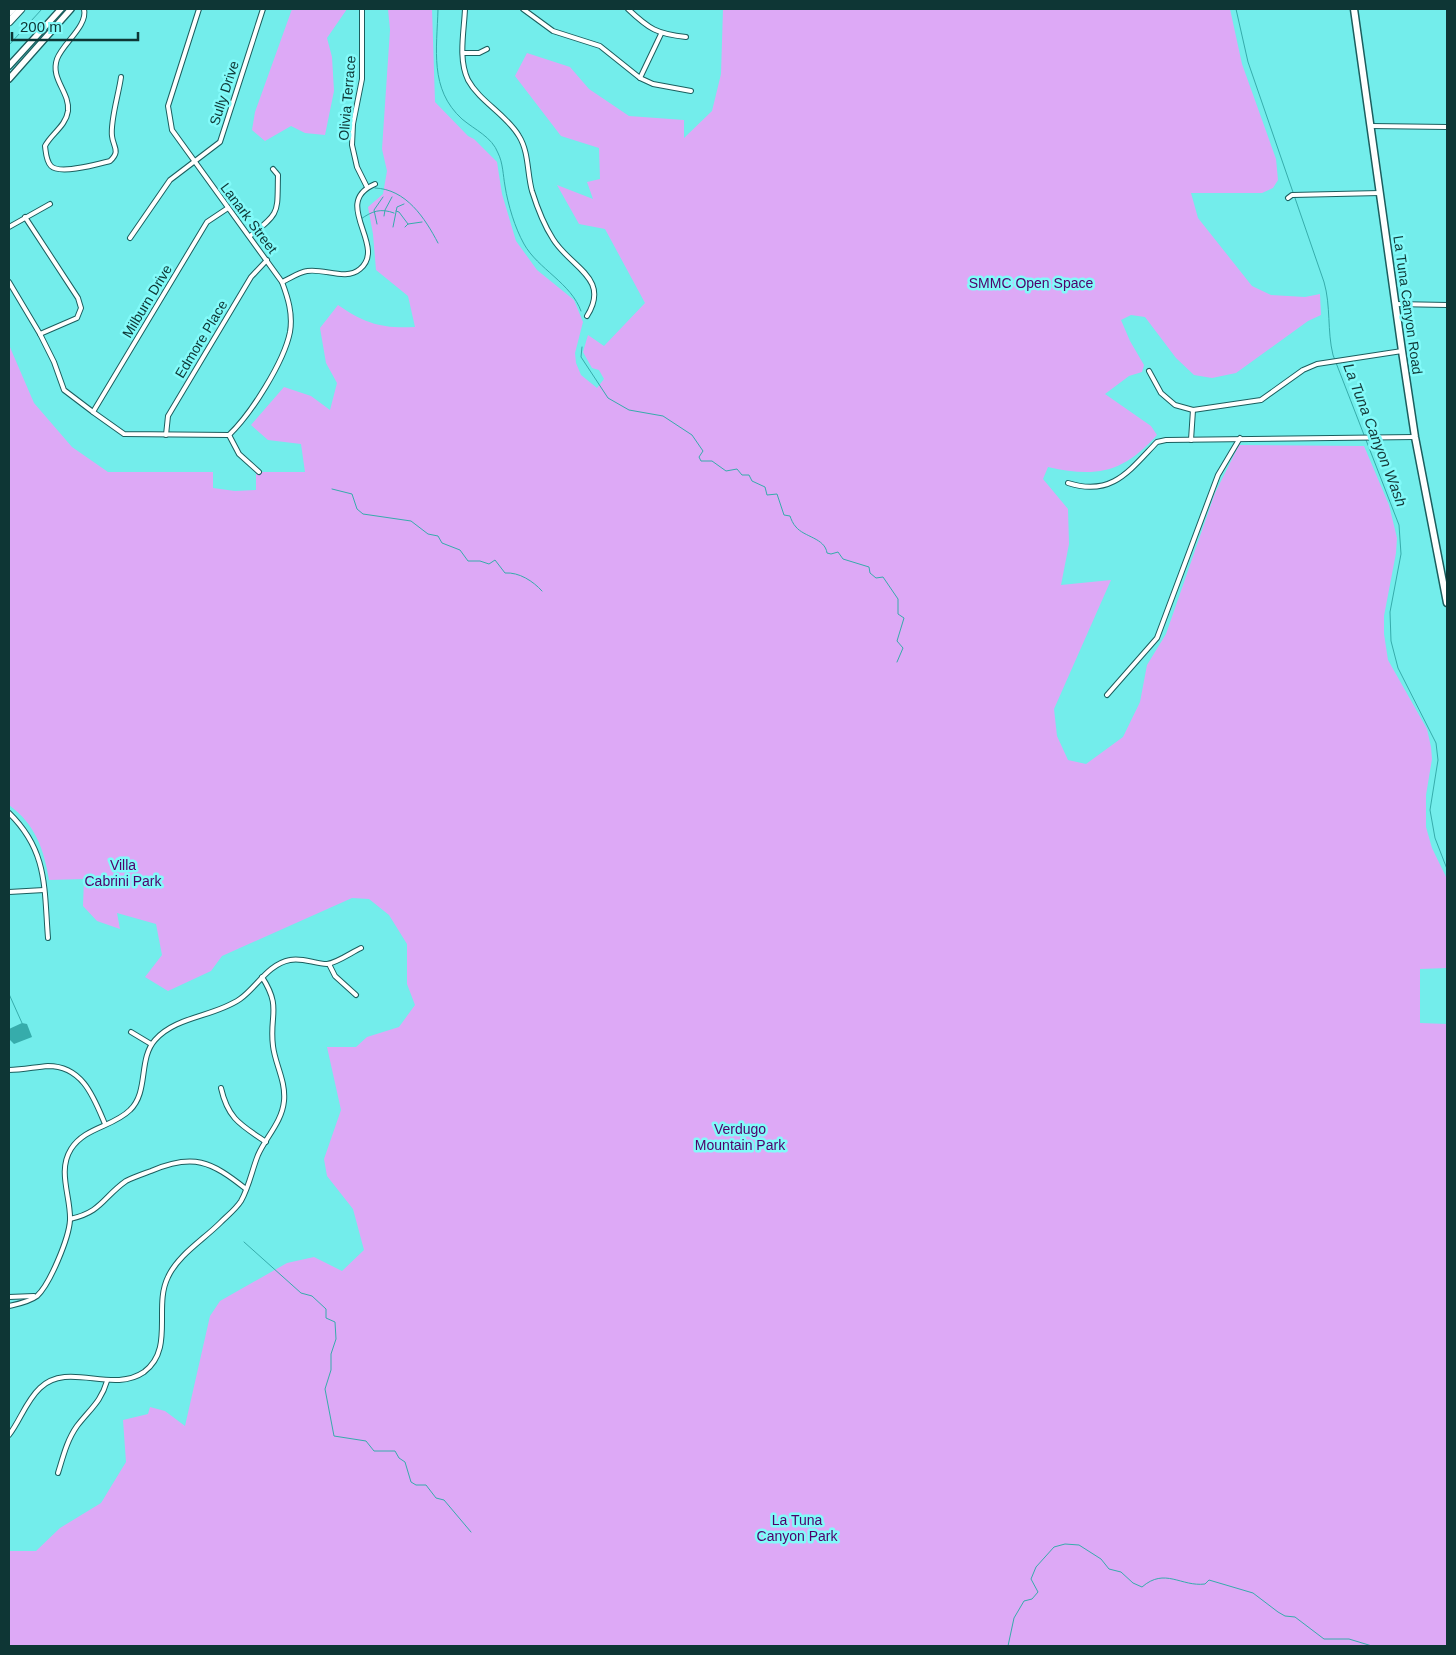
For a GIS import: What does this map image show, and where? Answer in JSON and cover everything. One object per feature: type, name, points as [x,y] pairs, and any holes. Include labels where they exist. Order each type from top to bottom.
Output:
[{"type":"highway","points":[[9,12],[12,9]]},
{"type":"highway","points":[[9,22],[21,9]]},
{"type":"main road","points":[[9,66],[60,9]]},
{"type":"main road","points":[[9,79],[71,9]]},
{"type":"main road","name":"La Tuna Canyon Road","points":[[1354,9],[1402,350],[1447,603]]},
{"type":"street","points":[[84,9],[84,18],[60,54],[56,67],[57,81],[68,104],[68,113],[45,146],[46,156],[51,166],[58,170],[93,165],[114,157],[116,146],[112,134],[121,77]]},
{"type":"street","name":"Lanark Street","points":[[199,9],[168,106],[172,130],[268,260],[282,282],[290,310],[290,331],[286,345],[245,420],[229,434]]},
{"type":"street","name":"Sully Drive","points":[[130,238],[170,180],[220,142],[263,9]]},
{"type":"street","name":"Olivia Terrace","points":[[362,9],[362,79],[353,124],[352,146],[357,167],[367,187]]},
{"type":"street","points":[[465,9],[462,53],[464,67],[475,90],[510,121],[520,138],[526,152],[532,190],[554,242],[590,279],[596,296],[587,316]]},
{"type":"street","points":[[523,9],[553,31],[600,46],[640,78],[653,84],[690,91]]},
{"type":"street","points":[[628,9],[644,23],[662,34],[686,37]]},
{"type":"street","points":[[640,78],[662,34]]},
{"type":"street","points":[[462,53],[479,53],[487,49]]},
{"type":"street","points":[[1371,126],[1447,126]]},
{"type":"street","points":[[250,236],[273,218],[277,206],[278,175],[273,169]]},
{"type":"street","points":[[282,282],[307,271],[348,274],[362,267],[368,257],[368,246],[356,210],[367,187],[375,184]]},
{"type":"street","points":[[1292,196],[1380,193]]},
{"type":"street","points":[[9,227],[50,204]]},
{"type":"street","name":"Milburn Drive","points":[[92,412],[207,222],[228,208]]},
{"type":"street","points":[[25,217],[78,298],[82,308],[77,318],[40,334]]},
{"type":"street","name":"Edmore Place","points":[[166,435],[168,416],[251,277],[268,260]]},
{"type":"street","points":[[9,282],[40,334],[54,362],[64,390],[92,412],[124,434],[229,434],[239,454],[259,472]]},
{"type":"street","points":[[1395,304],[1447,305]]},
{"type":"street","points":[[1149,371],[1161,393],[1175,405],[1192,410],[1261,400],[1303,370],[1317,364],[1402,350]]},
{"type":"street","points":[[1191,440],[1192,410]]},
{"type":"street","points":[[1068,483],[1094,489],[1116,481],[1158,442],[1240,438],[1416,437]]},
{"type":"street","points":[[1107,695],[1156,638],[1218,475],[1240,438]]},
{"type":"street","points":[[9,814],[24,828],[36,849],[44,890],[48,938]]},
{"type":"street","points":[[9,892],[44,890]]},
{"type":"street","points":[[9,1306],[36,1296],[43,1289],[57,1260],[67,1234],[70,1219],[65,1183],[70,1150],[82,1136],[130,1111],[139,1098],[151,1044],[161,1033],[240,1000],[274,967],[290,960],[329,964],[361,948]]},
{"type":"street","points":[[329,964],[335,976],[356,995]]},
{"type":"street","points":[[9,1435],[19,1422],[32,1397],[41,1387],[53,1379],[68,1376],[106,1380],[129,1380],[145,1371],[157,1357],[162,1340],[161,1296],[168,1276],[182,1257],[226,1217],[240,1201],[259,1154],[282,1111],[284,1088],[272,1039],[275,1003],[262,977]]},
{"type":"street","points":[[131,1032],[151,1044]]},
{"type":"street","points":[[9,1070],[51,1066],[69,1071],[91,1091],[105,1124]]},
{"type":"street","points":[[221,1088],[230,1114],[238,1123],[266,1142]]},
{"type":"street","points":[[70,1219],[86,1216],[100,1207],[126,1182],[172,1162],[189,1159],[207,1164],[246,1189]]},
{"type":"street","points":[[9,1297],[36,1296]]},
{"type":"street","points":[[58,1473],[66,1446],[76,1427],[102,1396],[106,1380]]},
{"type":"green space","points":[[292,9],[347,9],[327,38],[332,57],[334,91],[325,135],[305,133],[291,126],[265,141],[252,130],[255,112]]},
{"type":"green space","points":[[388,9],[432,9],[435,102],[497,162],[502,194],[516,241],[537,270],[574,300],[583,322],[575,353],[576,363],[581,375],[597,388],[604,379],[599,370],[592,368],[583,352],[588,335],[604,346],[645,303],[605,229],[579,224],[557,185],[593,199],[587,182],[600,179],[599,148],[561,136],[515,76],[527,53],[570,67],[589,89],[629,116],[684,120],[684,138],[712,111],[721,74],[723,9],[1230,9],[1242,64],[1276,159],[1278,180],[1273,188],[1262,193],[1191,193],[1198,218],[1252,286],[1271,295],[1305,297],[1320,294],[1321,315],[1308,321],[1236,373],[1212,378],[1194,375],[1176,358],[1145,317],[1131,315],[1121,320],[1130,341],[1144,365],[1142,372],[1129,376],[1105,394],[1151,426],[1157,435],[1145,448],[1120,465],[1095,472],[1080,472],[1048,467],[1043,479],[1068,509],[1069,544],[1061,585],[1111,580],[1054,709],[1057,736],[1068,760],[1086,764],[1123,737],[1140,702],[1147,665],[1166,634],[1215,493],[1239,445],[1364,446],[1389,505],[1397,538],[1384,616],[1384,634],[1388,660],[1427,729],[1432,759],[1426,795],[1426,827],[1432,848],[1447,879],[1447,968],[1420,969],[1420,1023],[1447,1024],[1447,1646],[9,1646],[9,1551],[36,1551],[60,1528],[101,1503],[126,1462],[123,1420],[148,1414],[150,1407],[165,1411],[185,1426],[210,1316],[220,1301],[287,1263],[314,1257],[342,1271],[364,1250],[353,1209],[327,1176],[324,1159],[341,1110],[327,1047],[356,1047],[367,1037],[399,1027],[415,1005],[407,984],[407,944],[389,915],[369,899],[352,898],[222,956],[211,971],[168,991],[145,977],[162,955],[156,924],[117,913],[120,929],[97,921],[83,906],[84,879],[49,880],[37,838],[26,820],[9,805],[9,345],[34,403],[72,447],[108,472],[213,472],[213,488],[235,491],[256,490],[256,472],[305,472],[301,444],[268,440],[251,425],[284,387],[311,396],[330,410],[337,383],[326,363],[320,328],[338,305],[356,316],[383,326],[415,327],[408,296],[376,270],[373,234],[368,207],[383,194],[387,171],[382,149],[390,30]]},
{"type":"water","points":[[22,1023],[27,1024],[32,1037],[14,1044],[9,1039],[9,1029]]},
{"type":"waterway","points":[[9,45],[42,9]]},
{"type":"waterway","points":[[438,9],[437,68],[444,95],[451,107],[462,119],[492,142],[500,157],[510,208],[524,244],[537,261],[570,292],[581,311]]},
{"type":"waterway","name":"La Tuna Canyon Wash","points":[[1236,9],[1248,62],[1324,282],[1328,300],[1333,355],[1399,525],[1401,554],[1390,612],[1391,641],[1398,668],[1436,743],[1438,760],[1430,810],[1435,838],[1447,869]]},
{"type":"waterway","points":[[375,188],[396,193],[405,199],[421,215],[438,243]]},
{"type":"waterway","points":[[377,224],[374,210],[383,197]]},
{"type":"waterway","points":[[384,216],[392,197]]},
{"type":"waterway","points":[[393,227],[397,207],[404,204]]},
{"type":"waterway","points":[[361,219],[377,211],[394,213]]},
{"type":"waterway","points":[[396,211],[399,212],[408,224]]},
{"type":"waterway","points":[[405,227],[408,224],[422,222]]},
{"type":"waterway","points":[[582,347],[581,357],[608,398],[629,410],[663,416],[692,435],[703,451],[699,457],[701,461],[712,461],[726,471],[737,469],[742,475],[749,475],[752,481],[765,487],[767,495],[777,494],[784,515],[790,516],[800,530],[822,544],[827,553],[838,552],[843,559],[869,567],[870,573],[876,578],[883,577],[898,599],[898,614],[904,618],[897,641],[903,648],[897,662]]},
{"type":"waterway","points":[[332,489],[352,494],[357,509],[363,514],[411,521],[428,534],[438,536],[442,543],[460,550],[468,561],[480,561],[489,564],[495,560],[505,573],[525,578],[542,591]]},
{"type":"waterway","points":[[9,994],[22,1023]]},
{"type":"waterway","points":[[244,1242],[301,1293],[312,1296],[326,1309],[326,1318],[335,1322],[336,1339],[331,1354],[331,1370],[325,1389],[334,1436],[366,1441],[374,1451],[395,1451],[399,1458],[405,1462],[411,1482],[416,1485],[426,1485],[436,1498],[444,1500],[471,1532]]},
{"type":"waterway","points":[[1008,1646],[1014,1618],[1024,1601],[1032,1599],[1038,1592],[1031,1579],[1036,1567],[1054,1547],[1065,1544],[1079,1545],[1101,1559],[1109,1569],[1121,1572],[1133,1583],[1142,1587],[1150,1581],[1166,1578],[1196,1584],[1205,1584],[1209,1580],[1253,1593],[1278,1612],[1285,1616],[1295,1617],[1324,1639],[1349,1639],[1372,1646]]},
{"type":"park label","name":"SMMC Open Space","points":[[1031,283]]},
{"type":"park label","name":"Villa Cabrini Park","points":[[123,874]]},
{"type":"park label","name":"Verdugo Mountain Park","points":[[740,1138]]},
{"type":"park label","name":"La Tuna Canyon Park","points":[[797,1528]]}]
